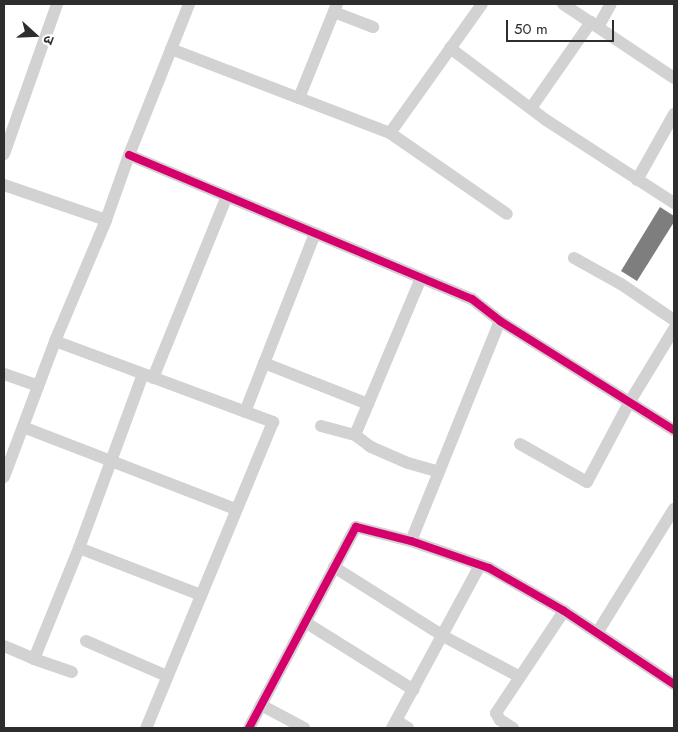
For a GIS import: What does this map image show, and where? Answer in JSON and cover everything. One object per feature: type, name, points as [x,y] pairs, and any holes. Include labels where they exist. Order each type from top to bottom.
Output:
[{"type":"street","points":[[4,154],[57,4]]},
{"type":"street","points":[[4,477],[55,341],[106,220],[129,155],[189,4]]},
{"type":"street","points":[[390,133],[482,4]]},
{"type":"street","points":[[563,4],[674,78]]},
{"type":"street","points":[[532,108],[611,4]]},
{"type":"street","points":[[299,98],[336,8],[373,27]]},
{"type":"street","points":[[450,48],[546,120],[674,203]]},
{"type":"street","points":[[171,49],[390,133],[507,214]]},
{"type":"street","points":[[637,180],[674,114]]},
{"type":"street","points":[[129,155],[472,299],[500,321],[629,404],[674,430]]},
{"type":"street","points":[[4,185],[106,220]]},
{"type":"street","points":[[34,660],[112,461],[226,196]]},
{"type":"street","points":[[245,412],[315,233]]},
{"type":"street","points":[[574,258],[621,284],[674,320]]},
{"type":"street","points":[[356,435],[421,278]]},
{"type":"street","points":[[411,541],[500,321]]},
{"type":"street","points":[[520,444],[587,482],[629,404],[674,329]]},
{"type":"street","points":[[55,341],[272,422],[146,728]]},
{"type":"street","points":[[264,363],[368,404]]},
{"type":"street","points":[[4,374],[38,386]]},
{"type":"street","points":[[321,426],[356,435],[371,447],[408,463],[439,472]]},
{"type":"street","points":[[23,427],[236,509]]},
{"type":"street","points":[[598,633],[674,509]]},
{"type":"street","points":[[249,728],[356,527],[411,541],[480,565],[564,611],[674,684]]},
{"type":"street","points":[[663,528],[674,535]]},
{"type":"street","points":[[79,548],[200,596]]},
{"type":"street","points":[[408,728],[394,725],[480,565]]},
{"type":"street","points":[[334,567],[443,636],[520,678]]},
{"type":"street","points":[[513,728],[500,720],[496,713],[564,611]]},
{"type":"street","points":[[305,622],[414,690]]},
{"type":"street","points":[[86,641],[167,676]]},
{"type":"street","points":[[4,646],[34,660],[72,672]]},
{"type":"street","points":[[261,705],[304,728]]},
{"type":"building","points":[[660,207],[674,216],[674,222],[637,281],[621,271]]},
{"type":"cycle path","points":[[129,155],[472,299],[500,321],[674,430]]},
{"type":"cycle path","points":[[249,728],[356,527],[411,541],[489,568],[564,611],[674,684]]}]
